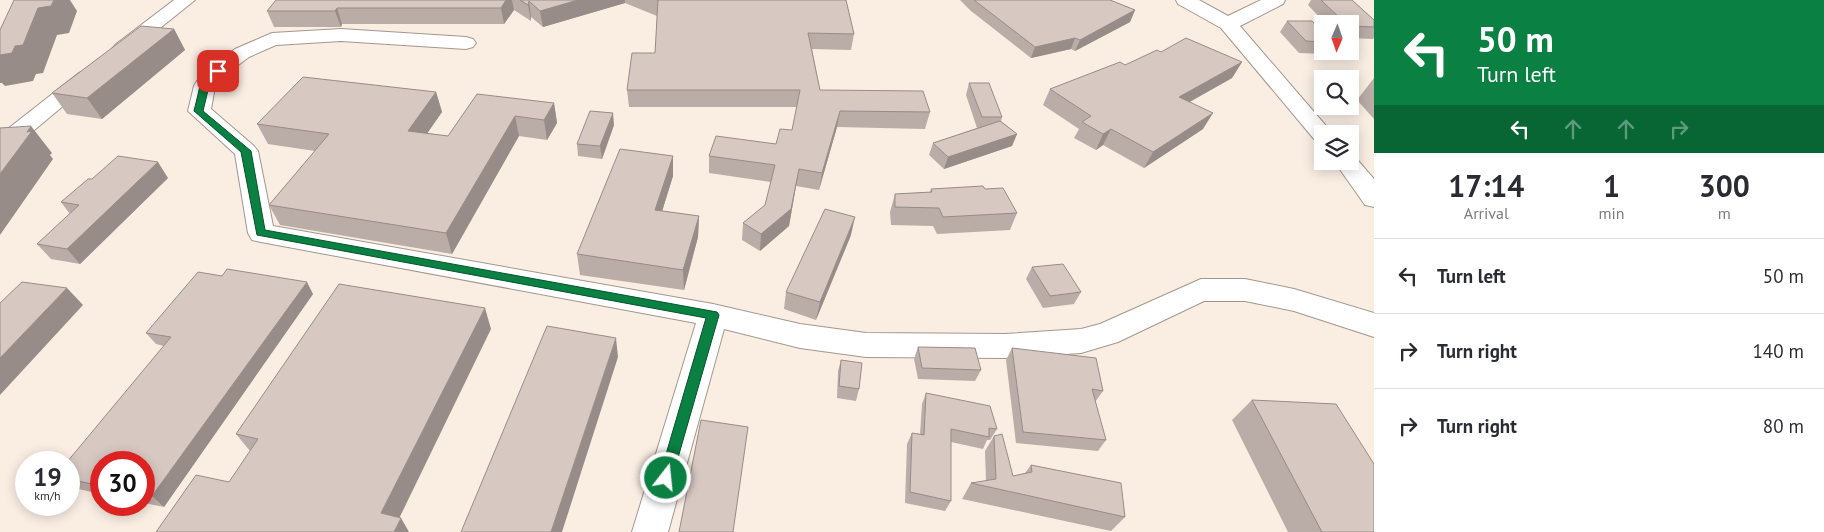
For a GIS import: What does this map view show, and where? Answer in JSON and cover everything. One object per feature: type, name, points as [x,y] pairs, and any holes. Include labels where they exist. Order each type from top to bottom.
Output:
[{"type":"street","points":[[0,146],[38,114],[186,0]]},
{"type":"street","points":[[1185,0],[1228,24],[1314,125]]},
{"type":"street","points":[[1228,24],[1276,0]]},
{"type":"street","points":[[466,42],[342,35],[272,39],[242,53],[218,71],[205,86],[198,111],[246,151],[260,233],[713,315],[800,336],[866,345],[1006,346],[1081,341],[1107,334],[1201,290],[1245,290],[1294,300],[1374,325]]},
{"type":"street","points":[[1354,170],[1371,188]]},
{"type":"street","points":[[650,532],[713,315]]},
{"type":"building","points":[[14,0],[54,0],[51,6],[38,8],[23,45],[15,46],[12,53],[0,55],[0,30]]},
{"type":"building","points":[[276,0],[506,0],[501,8],[337,8],[335,11],[267,11]]},
{"type":"building","points":[[520,0],[578,0],[540,11],[529,1],[528,5]]},
{"type":"building","points":[[658,0],[846,0],[854,34],[808,33],[820,90],[923,91],[930,112],[840,111],[822,173],[799,169],[791,209],[761,234],[743,223],[765,205],[775,165],[709,156],[716,136],[776,144],[780,129],[792,130],[800,90],[627,90],[632,53],[655,53]]},
{"type":"building","points":[[974,0],[1110,0],[1135,10],[1080,40],[1075,38],[1035,47]]},
{"type":"building","points":[[1321,0],[1352,0],[1374,20],[1374,27],[1359,26],[1359,15],[1337,15]]},
{"type":"building","points":[[1287,21],[1312,21],[1314,23],[1314,42],[1306,41]]},
{"type":"building","points":[[141,26],[174,29],[87,98],[52,93]]},
{"type":"building","points":[[1186,38],[1242,62],[1179,97],[1213,113],[1153,152],[1111,129],[1103,134],[1082,122],[1091,116],[1050,89],[1120,62],[1125,65],[1157,50],[1161,52]]},
{"type":"building","points":[[303,77],[436,92],[408,131],[448,136],[477,94],[554,103],[544,120],[515,116],[446,233],[269,205],[329,134],[257,124]]},
{"type":"building","points":[[969,83],[989,83],[1002,117],[982,117]]},
{"type":"building","points":[[590,111],[613,113],[600,146],[577,144]]},
{"type":"building","points":[[1000,121],[1017,134],[948,157],[933,143]]},
{"type":"building","points":[[31,126],[27,132],[32,131],[0,174],[0,128]]},
{"type":"building","points":[[620,149],[673,156],[655,210],[699,216],[683,270],[577,254]]},
{"type":"building","points":[[118,156],[158,162],[67,249],[37,244],[79,205],[61,202],[88,179],[92,179]]},
{"type":"building","points":[[983,186],[985,189],[1003,188],[1017,213],[943,217],[939,208],[895,207],[895,194],[932,192],[931,189]]},
{"type":"building","points":[[825,209],[855,217],[820,302],[786,292]]},
{"type":"building","points":[[1063,264],[1081,292],[1050,296],[1032,267]]},
{"type":"building","points":[[227,269],[307,282],[155,492],[155,451],[90,451],[90,484],[80,481],[80,451],[76,451],[171,337],[146,333],[198,272],[222,276]]},
{"type":"building","points":[[22,282],[67,288],[0,358],[0,303]]},
{"type":"building","points":[[339,284],[485,308],[381,513],[401,518],[394,532],[156,532],[196,475],[229,482],[258,439],[236,434]]},
{"type":"building","points":[[547,326],[616,338],[551,532],[461,532]]},
{"type":"building","points":[[918,347],[975,348],[981,370],[922,368]]},
{"type":"building","points":[[1012,348],[1096,358],[1103,391],[1092,389],[1106,440],[1023,432]]},
{"type":"building","points":[[841,360],[862,363],[859,389],[839,386]]},
{"type":"building","points":[[926,393],[990,406],[997,429],[989,428],[989,437],[951,429],[951,501],[910,492],[912,433],[924,435]]},
{"type":"building","points":[[1252,400],[1336,404],[1374,464],[1374,532],[1322,532]]},
{"type":"building","points":[[701,420],[748,427],[733,532],[679,532]]},
{"type":"building","points":[[1002,434],[1013,476],[1032,472],[1031,465],[1121,483],[1125,517],[971,483],[996,479],[994,436]]},
{"type":"route","points":[[218,71],[205,86],[198,111],[246,151],[260,233],[713,315],[666,478]]}]
